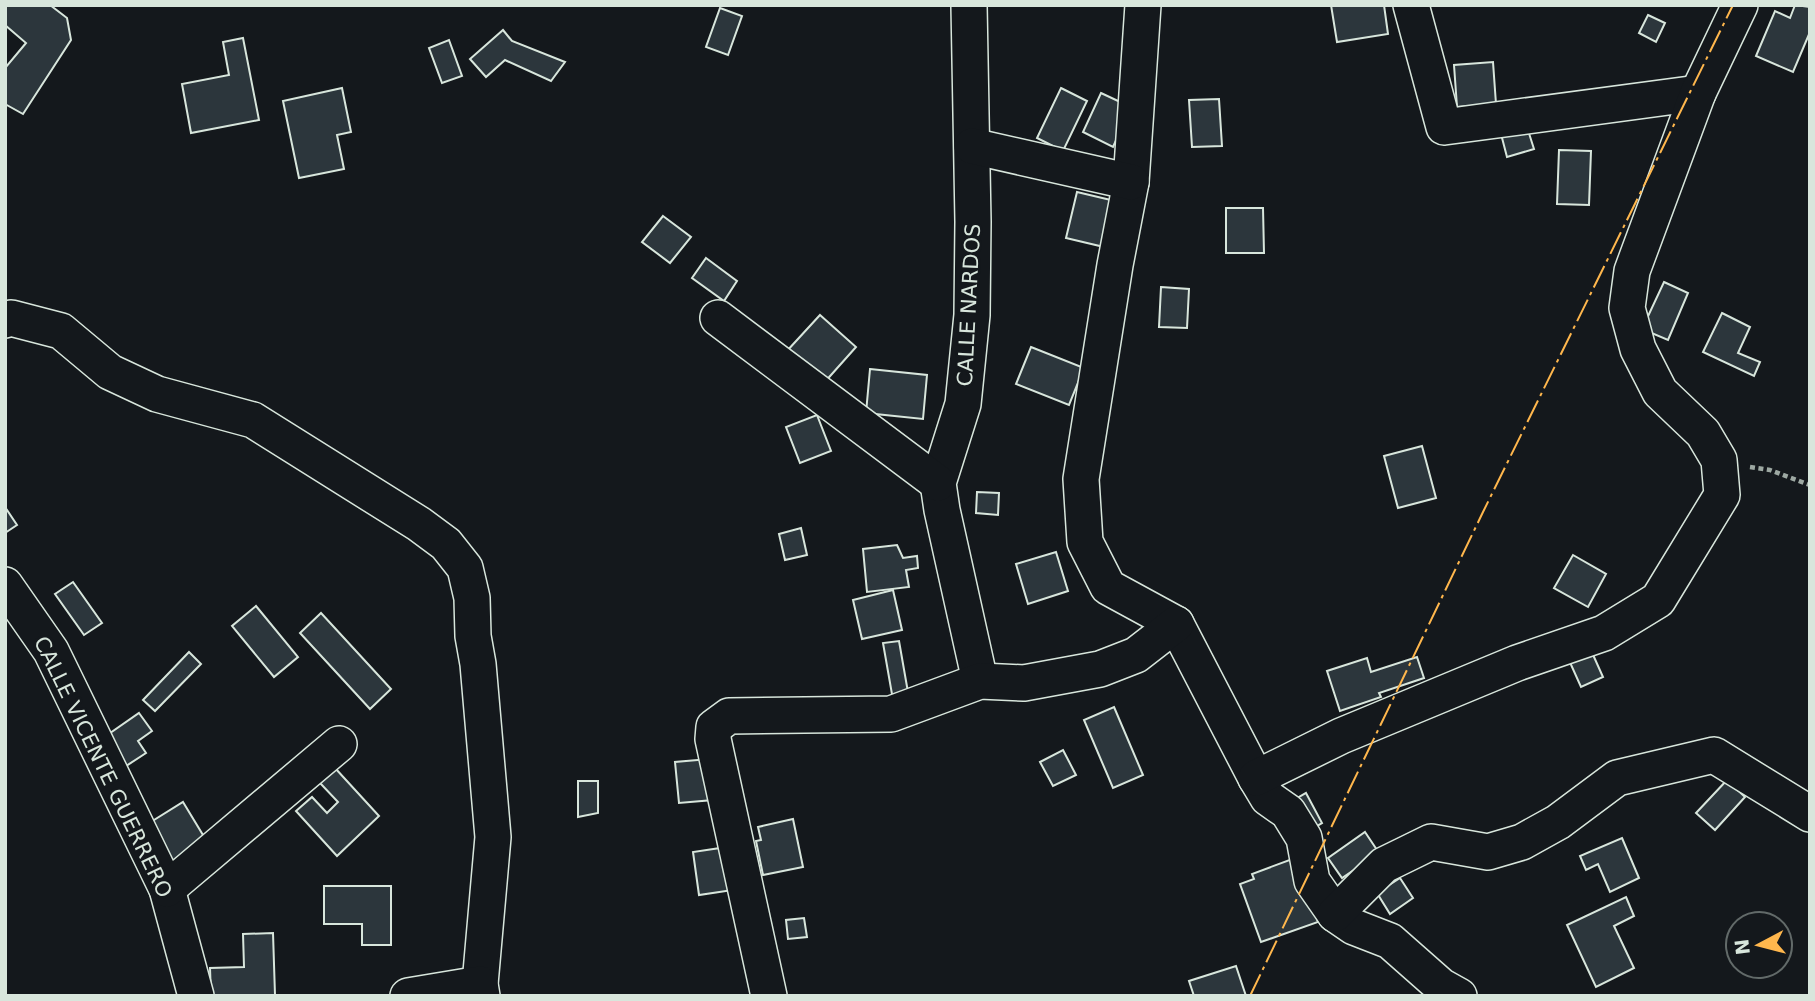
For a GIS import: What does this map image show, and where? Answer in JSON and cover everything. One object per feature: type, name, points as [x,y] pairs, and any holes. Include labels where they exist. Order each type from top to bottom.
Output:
[{"type":"street","name":"CALLE NARDOS","points":[[969,5],[972,315],[963,404],[938,483],[980,681]]},
{"type":"street","points":[[1143,5],[1131,182],[1081,479],[1084,542],[1108,587],[1176,624],[1256,778],[1268,798],[1288,812],[1304,838],[1312,881],[1335,914],[1354,927],[1390,941],[1441,986],[1459,996]]},
{"type":"street","points":[[1411,5],[1444,127],[1698,93]]},
{"type":"street","points":[[1256,778],[1354,731],[1517,663],[1604,633],[1658,600],[1722,495],[1719,460],[1703,433],[1660,392],[1638,349],[1627,308],[1632,271],[1698,93],[1740,5]]},
{"type":"street","points":[[972,146],[1131,182]]},
{"type":"street","points":[[5,320],[11,318],[61,331],[110,372],[157,394],[253,420],[419,524],[446,544],[465,568],[472,598],[473,636],[478,664],[493,837],[481,990],[408,996]]},
{"type":"street","points":[[718,318],[938,483]]},
{"type":"street","name":"CALLE VICENTE GUERRERO","points":[[5,585],[51,651],[167,889],[196,996]]},
{"type":"street","points":[[769,996],[713,739],[714,727],[729,716],[891,714],[980,681],[1024,683],[1100,669],[1136,655],[1176,624]]},
{"type":"street","points":[[167,889],[339,744]]},
{"type":"street","points":[[1335,914],[1384,865],[1430,842],[1488,852],[1522,842],[1558,822],[1617,778],[1714,755],[1810,814]]},
{"type":"path","points":[[1719,460],[1770,470],[1810,485]]},
{"type":"building","points":[[5,5],[50,5],[67,18],[71,40],[23,114],[5,104],[5,68],[26,43],[5,25]]},
{"type":"building","points":[[1331,5],[1384,5],[1388,34],[1337,42]]},
{"type":"building","points":[[1795,5],[1810,7],[1810,32],[1793,72],[1756,56],[1775,11],[1790,18]]},
{"type":"building","points":[[720,8],[742,16],[728,55],[706,47]]},
{"type":"building","points":[[1648,15],[1665,23],[1656,42],[1639,33]]},
{"type":"building","points":[[503,30],[512,41],[565,62],[551,81],[505,60],[486,77],[470,59]]},
{"type":"building","points":[[243,38],[259,120],[191,133],[182,84],[229,75],[223,42]]},
{"type":"building","points":[[449,40],[462,76],[442,83],[429,48]]},
{"type":"building","points":[[1493,62],[1496,104],[1457,107],[1454,65]]},
{"type":"building","points":[[342,88],[351,132],[337,135],[344,169],[299,178],[283,101]]},
{"type":"building","points":[[1061,88],[1087,101],[1063,151],[1037,138]]},
{"type":"building","points":[[1101,93],[1131,107],[1113,147],[1083,132]]},
{"type":"building","points":[[1219,99],[1222,146],[1192,147],[1189,100]]},
{"type":"building","points":[[1527,127],[1534,149],[1507,157],[1501,134]]},
{"type":"building","points":[[1559,150],[1591,151],[1589,205],[1557,204]]},
{"type":"building","points":[[1077,192],[1115,201],[1104,247],[1066,238]]},
{"type":"building","points":[[1226,208],[1263,208],[1264,253],[1226,253]]},
{"type":"building","points":[[663,216],[691,237],[670,263],[642,242]]},
{"type":"building","points":[[706,258],[737,281],[724,301],[692,278]]},
{"type":"building","points":[[1664,282],[1688,293],[1668,340],[1642,329]]},
{"type":"building","points":[[1161,287],[1189,289],[1187,328],[1159,327]]},
{"type":"building","points":[[1722,313],[1750,327],[1738,353],[1760,362],[1754,376],[1703,352]]},
{"type":"building","points":[[820,315],[856,347],[823,384],[786,352]]},
{"type":"building","points":[[1031,347],[1084,368],[1069,405],[1016,384]]},
{"type":"building","points":[[870,369],[927,375],[923,419],[866,413]]},
{"type":"building","points":[[817,415],[831,451],[800,463],[786,427]]},
{"type":"building","points":[[1422,446],[1436,498],[1398,508],[1384,456]]},
{"type":"building","points":[[977,492],[999,493],[998,515],[976,513]]},
{"type":"building","points":[[5,507],[17,525],[5,533]]},
{"type":"building","points":[[801,528],[807,555],[785,560],[779,534]]},
{"type":"building","points":[[897,545],[903,558],[917,556],[918,568],[906,570],[909,587],[867,592],[863,549]]},
{"type":"building","points":[[1056,552],[1068,591],[1028,604],[1016,564]]},
{"type":"building","points":[[1573,555],[1606,574],[1588,607],[1554,588]]},
{"type":"building","points":[[73,582],[102,623],[84,635],[55,594]]},
{"type":"building","points":[[893,590],[902,630],[862,639],[853,600]]},
{"type":"building","points":[[256,606],[298,657],[274,677],[232,626]]},
{"type":"building","points":[[321,613],[391,689],[370,709],[300,633]]},
{"type":"building","points":[[899,641],[909,698],[893,700],[883,643]]},
{"type":"building","points":[[1590,648],[1603,677],[1581,687],[1568,658]]},
{"type":"building","points":[[189,652],[201,664],[155,711],[143,700]]},
{"type":"building","points":[[1417,657],[1424,678],[1379,693],[1381,697],[1340,711],[1327,671],[1367,658],[1371,672]]},
{"type":"building","points":[[1114,707],[1143,775],[1113,788],[1084,720]]},
{"type":"building","points":[[139,713],[152,731],[138,741],[146,753],[123,768],[103,738]]},
{"type":"building","points":[[1063,750],[1076,775],[1053,786],[1040,762]]},
{"type":"building","points":[[709,759],[713,800],[679,803],[675,762]]},
{"type":"building","points":[[335,768],[379,816],[337,856],[296,811],[312,797],[327,813],[338,802],[320,783]]},
{"type":"building","points":[[1727,780],[1745,797],[1715,830],[1696,813]]},
{"type":"building","points":[[578,781],[598,781],[598,813],[578,817]]},
{"type":"building","points":[[1306,793],[1322,823],[1310,830],[1294,800]]},
{"type":"building","points":[[183,802],[206,840],[169,863],[146,825]]},
{"type":"building","points":[[793,819],[803,867],[763,875],[756,841],[761,840],[758,827]]},
{"type":"building","points":[[1365,832],[1379,853],[1342,878],[1328,858]]},
{"type":"building","points":[[1622,838],[1639,878],[1610,892],[1598,864],[1586,870],[1580,856]]},
{"type":"building","points":[[727,847],[733,890],[699,895],[693,852]]},
{"type":"building","points":[[1295,858],[1318,922],[1261,942],[1240,884],[1254,879],[1252,874]]},
{"type":"building","points":[[1400,878],[1413,898],[1390,914],[1377,893]]},
{"type":"building","points":[[324,886],[391,886],[391,945],[362,945],[362,924],[324,924]]},
{"type":"building","points":[[1626,897],[1634,916],[1614,926],[1634,968],[1596,987],[1567,925]]},
{"type":"building","points":[[804,918],[807,937],[788,939],[786,920]]},
{"type":"building","points":[[273,933],[275,995],[211,996],[210,968],[244,967],[243,934]]},
{"type":"building","points":[[1236,966],[1246,996],[1194,996],[1189,981]]},
{"type":"power","points":[[1250,996],[1483,512],[1733,5]]}]
